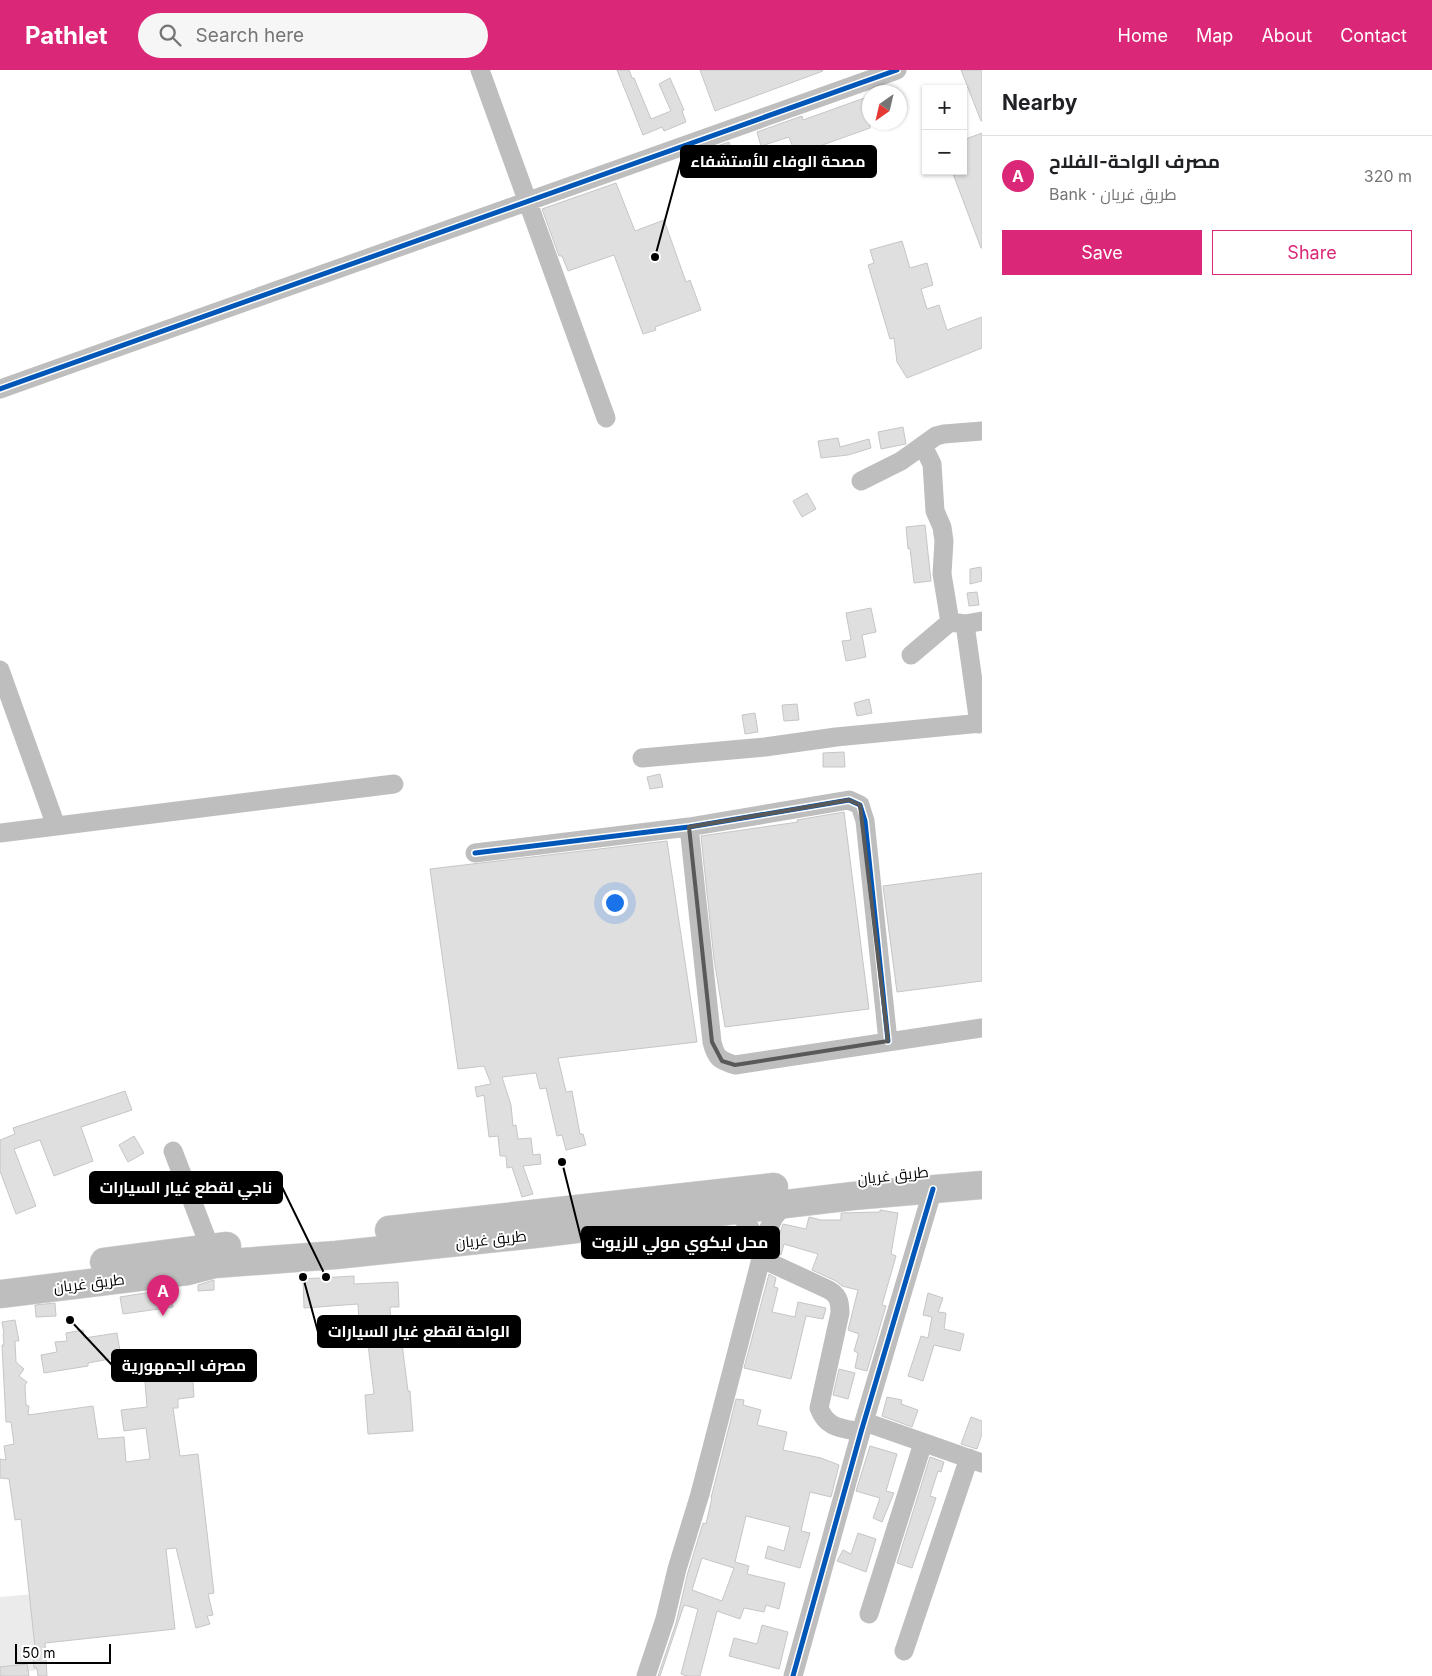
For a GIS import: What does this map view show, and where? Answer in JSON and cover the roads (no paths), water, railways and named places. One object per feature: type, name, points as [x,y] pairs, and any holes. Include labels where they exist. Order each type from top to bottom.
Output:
[{"type":"highway","name":"طريق غريان","points":[[0,1276],[213,1256],[329,1237],[754,1189],[982,1167]]},
{"type":"highway","name":"طريق غريان","points":[[0,1294],[188,1270],[213,1256],[336,1255],[785,1204],[982,1185]]},
{"type":"street","points":[[480,70],[526,202],[606,418]]},
{"type":"street","points":[[0,389],[626,168],[897,70]]},
{"type":"street","points":[[861,481],[901,461],[936,436],[982,431]]},
{"type":"street","points":[[642,758],[765,747],[836,737],[981,724],[966,622],[942,574],[944,542],[942,528],[935,511],[932,464],[923,446]]},
{"type":"street","points":[[911,655],[966,622]]},
{"type":"street","points":[[0,670],[56,826]]},
{"type":"street","points":[[0,833],[394,784]]},
{"type":"street","points":[[475,853],[689,827],[849,800],[860,805],[865,821],[888,1041]]},
{"type":"street","points":[[689,827],[712,1042],[715,1054],[722,1061],[734,1065],[982,1028]]},
{"type":"street","points":[[172,1151],[213,1256]]},
{"type":"street","points":[[793,1676],[863,1427],[933,1189]]},
{"type":"street","points":[[646,1676],[665,1619],[677,1569],[700,1494],[760,1258],[774,1217],[785,1204]]},
{"type":"street","points":[[734,1211],[744,1218],[751,1228],[760,1258],[833,1292],[839,1298],[840,1313],[819,1408],[823,1418],[831,1425],[863,1427],[923,1443],[975,1461],[904,1651]]},
{"type":"street","points":[[870,1614],[923,1443]]},
{"type":"place","name":"مصحة الوفاء للأستشفاء","points":[[655,257]]},
{"type":"place","name":"محل ليكوي مولي للزيوت","points":[[562,1162]]},
{"type":"place","name":"الواحة لقطع غيار السيارات","points":[[303,1277]]},
{"type":"place","name":"ناجي لقطع غيار السيارات","points":[[326,1277]]},
{"type":"place","name":"مصرف الواحة-الفلاح","points":[[163,1316]]},
{"type":"place","name":"مصرف الجمهورية","points":[[70,1320]]}]
